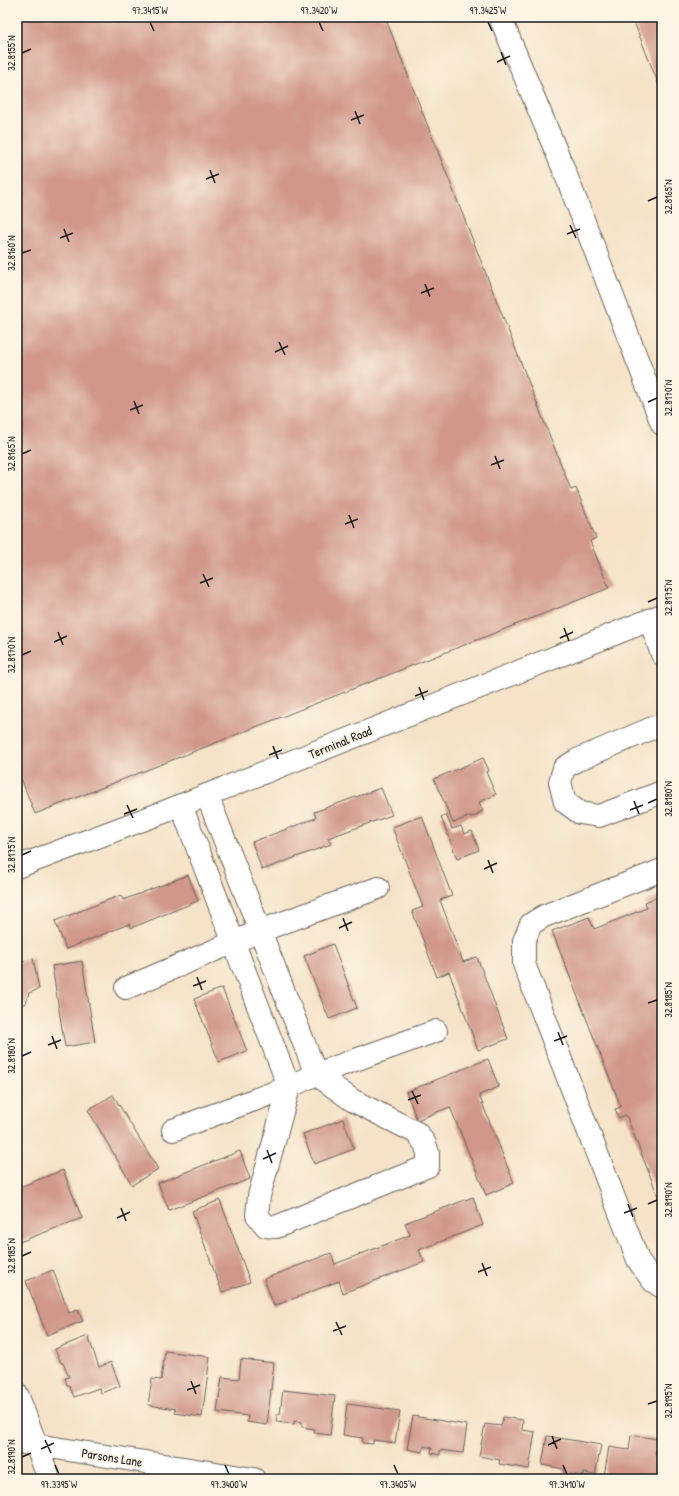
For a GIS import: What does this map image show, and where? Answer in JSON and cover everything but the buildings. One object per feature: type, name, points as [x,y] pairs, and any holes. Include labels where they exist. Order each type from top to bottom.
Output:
[{"type":"main road","points":[[500,17],[564,170],[662,424]]},
{"type":"main road","points":[[656,618],[662,654]]},
{"type":"main road","name":"Terminal Road","points":[[17,867],[207,795],[656,618]]},
{"type":"main road","points":[[662,724],[577,760],[564,768],[560,782],[565,802],[580,813],[599,816],[662,792]]},
{"type":"main road","points":[[181,805],[289,1087],[259,1196],[258,1216],[266,1226],[276,1227],[428,1166],[428,1153],[425,1144],[417,1134],[352,1100],[316,1074],[207,795]]},
{"type":"main road","points":[[662,870],[544,916],[531,924],[524,941],[524,964],[638,1260],[653,1281],[662,1287]]},
{"type":"main road","points":[[126,988],[234,941],[378,888]]},
{"type":"main road","points":[[173,1130],[289,1087],[316,1074],[436,1031]]},
{"type":"main road","points":[[17,1394],[27,1444],[49,1479]]},
{"type":"main road","name":"Parsons Lane","points":[[27,1444],[254,1479]]}]
